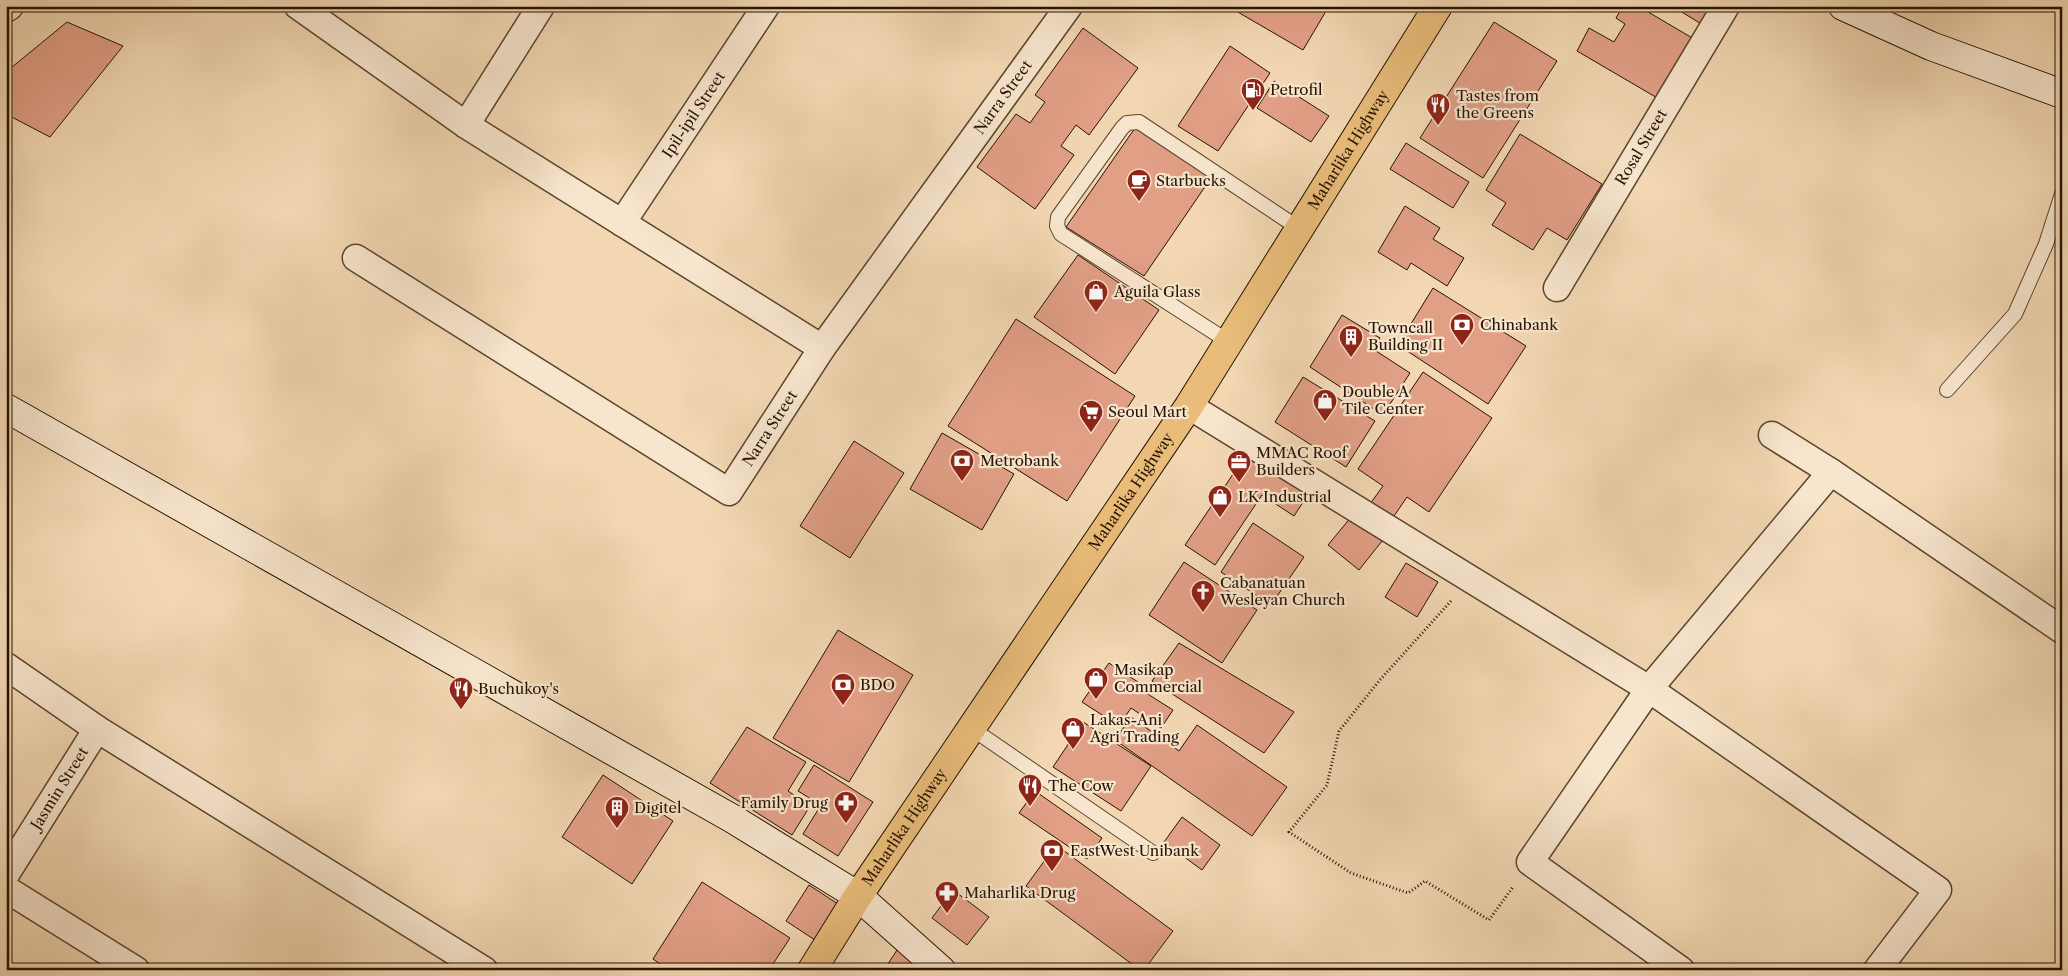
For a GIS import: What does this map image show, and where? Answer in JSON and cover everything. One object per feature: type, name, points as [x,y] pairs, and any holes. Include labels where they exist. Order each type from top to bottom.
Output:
[{"type":"main road","name":"Maharlika Highway","points":[[814,969],[858,896],[1189,406],[1438,6]]},
{"type":"street","points":[[298,6],[466,125],[822,348]]},
{"type":"street","points":[[466,125],[541,6]]},
{"type":"street","name":"Ipil-ipil Street","points":[[622,223],[766,6]]},
{"type":"street","name":"Narra Street","points":[[356,258],[729,492],[822,348],[1069,6]]},
{"type":"street","name":"Rosal Street","points":[[1558,288],[1726,6]]},
{"type":"street","points":[[1843,6],[1931,46],[2062,94]]},
{"type":"street","points":[[1189,406],[1649,689],[1938,890],[1877,970]]},
{"type":"street","points":[[6,408],[733,818],[858,896],[941,970]]},
{"type":"street","points":[[1772,436],[1831,472],[2062,630]]},
{"type":"street","points":[[1681,970],[1530,862],[1649,689],[1831,472]]},
{"type":"street","points":[[6,666],[97,729],[484,970]]},
{"type":"street","name":"Jasmin Street","points":[[6,874],[97,729]]},
{"type":"street","points":[[6,889],[136,970]]},
{"type":"lane","points":[[1229,342],[1061,234],[1057,226],[1058,217],[1122,128],[1132,122],[1139,122],[1300,229]]},
{"type":"lane","points":[[1947,390],[2015,314],[2046,244],[2062,194]]},
{"type":"lane","points":[[971,728],[1153,853]]},
{"type":"path","points":[[1471,580],[1379,681],[1339,731],[1327,785],[1289,832],[1352,873],[1408,893],[1425,880],[1489,920],[1530,862]]},
{"type":"building","points":[[1239,6],[1329,6],[1303,50],[1236,11]]},
{"type":"building","points":[[1623,6],[1638,6],[1694,39],[1659,99],[1577,51],[1589,28],[1614,42],[1625,24],[1616,18]]},
{"type":"building","points":[[1672,6],[1714,6],[1703,25]]},
{"type":"building","points":[[67,22],[123,46],[50,137],[6,114],[6,72]]},
{"type":"building","points":[[1494,22],[1557,61],[1483,178],[1420,138]]},
{"type":"building","points":[[1083,28],[1138,68],[1089,135],[1076,125],[1061,146],[1074,155],[1035,209],[977,167],[1016,114],[1030,123],[1045,102],[1035,95]]},
{"type":"building","points":[[1230,46],[1270,73],[1218,151],[1178,126]]},
{"type":"building","points":[[1274,81],[1329,116],[1311,142],[1257,108]]},
{"type":"building","name":"Starbucks","points":[[1135,128],[1211,178],[1144,276],[1066,227]]},
{"type":"building","points":[[1520,134],[1602,184],[1567,240],[1547,228],[1533,250],[1492,225],[1506,203],[1486,190]]},
{"type":"building","points":[[1406,143],[1469,182],[1453,208],[1390,169]]},
{"type":"building","points":[[1405,206],[1440,228],[1433,239],[1464,258],[1447,286],[1411,263],[1407,270],[1378,252]]},
{"type":"building","name":"Aguila Glass","points":[[1078,255],[1159,310],[1115,374],[1034,317]]},
{"type":"building","name":"Chinabank","points":[[1433,288],[1526,346],[1488,404],[1398,345]]},
{"type":"building","name":"Towncall Building II","points":[[1342,315],[1380,338],[1373,349],[1410,373],[1383,415],[1310,367]]},
{"type":"building","points":[[1016,319],[1135,396],[1067,501],[948,426]]},
{"type":"building","points":[[1423,372],[1492,418],[1429,512],[1407,497],[1392,519],[1370,504],[1383,486],[1358,469]]},
{"type":"building","name":"Double A Tile Center","points":[[1303,377],[1375,421],[1346,467],[1275,422]]},
{"type":"building","name":"Metrobank","points":[[942,433],[1014,474],[982,530],[910,489]]},
{"type":"building","points":[[854,441],[904,473],[850,558],[800,526]]},
{"type":"building","points":[[1248,452],[1309,493],[1294,516],[1262,495],[1215,565],[1185,545]]},
{"type":"building","points":[[1352,516],[1382,541],[1359,570],[1328,545]]},
{"type":"building","points":[[1253,523],[1304,557],[1271,605],[1221,572]]},
{"type":"building","name":"Cabanatuan Wesleyan Church","points":[[1184,562],[1257,610],[1222,663],[1149,615]]},
{"type":"building","points":[[1406,563],[1438,582],[1417,617],[1385,597]]},
{"type":"building","name":"BDO","points":[[838,630],[913,675],[849,782],[773,738]]},
{"type":"building","points":[[1179,643],[1294,712],[1264,753],[1152,681]]},
{"type":"building","points":[[1109,663],[1138,682],[1135,686],[1173,710],[1161,728],[1131,708],[1119,726],[1082,702]]},
{"type":"building","points":[[1131,717],[1179,751],[1197,725],[1287,787],[1252,836],[1115,740]]},
{"type":"building","points":[[1083,722],[1151,766],[1121,811],[1053,767]]},
{"type":"building","points":[[747,727],[806,762],[788,791],[810,806],[792,835],[710,783]]},
{"type":"building","points":[[814,765],[873,802],[838,856],[803,834],[821,805],[798,791]]},
{"type":"building","name":"Digitel","points":[[603,775],[673,821],[632,884],[562,837]]},
{"type":"building","points":[[1035,791],[1102,838],[1087,859],[1019,813]]},
{"type":"building","points":[[1182,817],[1220,845],[1202,870],[1164,842]]},
{"type":"building","points":[[1056,845],[1173,931],[1144,970],[1140,970],[1026,886]]},
{"type":"building","points":[[702,882],[790,938],[769,970],[669,970],[653,959]]},
{"type":"building","points":[[809,885],[841,906],[818,942],[786,921]]},
{"type":"building","points":[[953,890],[989,917],[967,945],[932,918]]},
{"type":"building","points":[[897,950],[928,970],[884,970]]},
{"type":"place","name":"Petrofil","points":[[1253,111]]},
{"type":"place","name":"Tastes from the Greens","points":[[1438,126]]},
{"type":"place","name":"Starbucks","points":[[1139,202]]},
{"type":"place","name":"Aguila Glass","points":[[1096,313]]},
{"type":"place","name":"Chinabank","points":[[1462,346]]},
{"type":"place","name":"Towncall Building II","points":[[1351,358]]},
{"type":"place","name":"Double A Tile Center","points":[[1325,422]]},
{"type":"place","name":"Seoul Mart","points":[[1091,433]]},
{"type":"place","name":"Metrobank","points":[[962,482]]},
{"type":"place","name":"MMAC Roof Builders","points":[[1239,483]]},
{"type":"place","name":"LK Industrial","points":[[1220,518]]},
{"type":"place","name":"Cabanatuan Wesleyan Church","points":[[1203,613]]},
{"type":"place","name":"Masikap Commercial","points":[[1096,700]]},
{"type":"place","name":"BDO","points":[[843,706]]},
{"type":"place","name":"Buchukoy's","points":[[461,710]]},
{"type":"place","name":"Lakas-Ani Agri Trading","points":[[1073,750]]},
{"type":"place","name":"The Cow","points":[[1030,807]]},
{"type":"place","name":"Family Drug","points":[[846,824]]},
{"type":"place","name":"Digitel","points":[[617,829]]},
{"type":"place","name":"EastWest Unibank","points":[[1052,872]]},
{"type":"place","name":"Maharlika Drug","points":[[947,914]]}]
